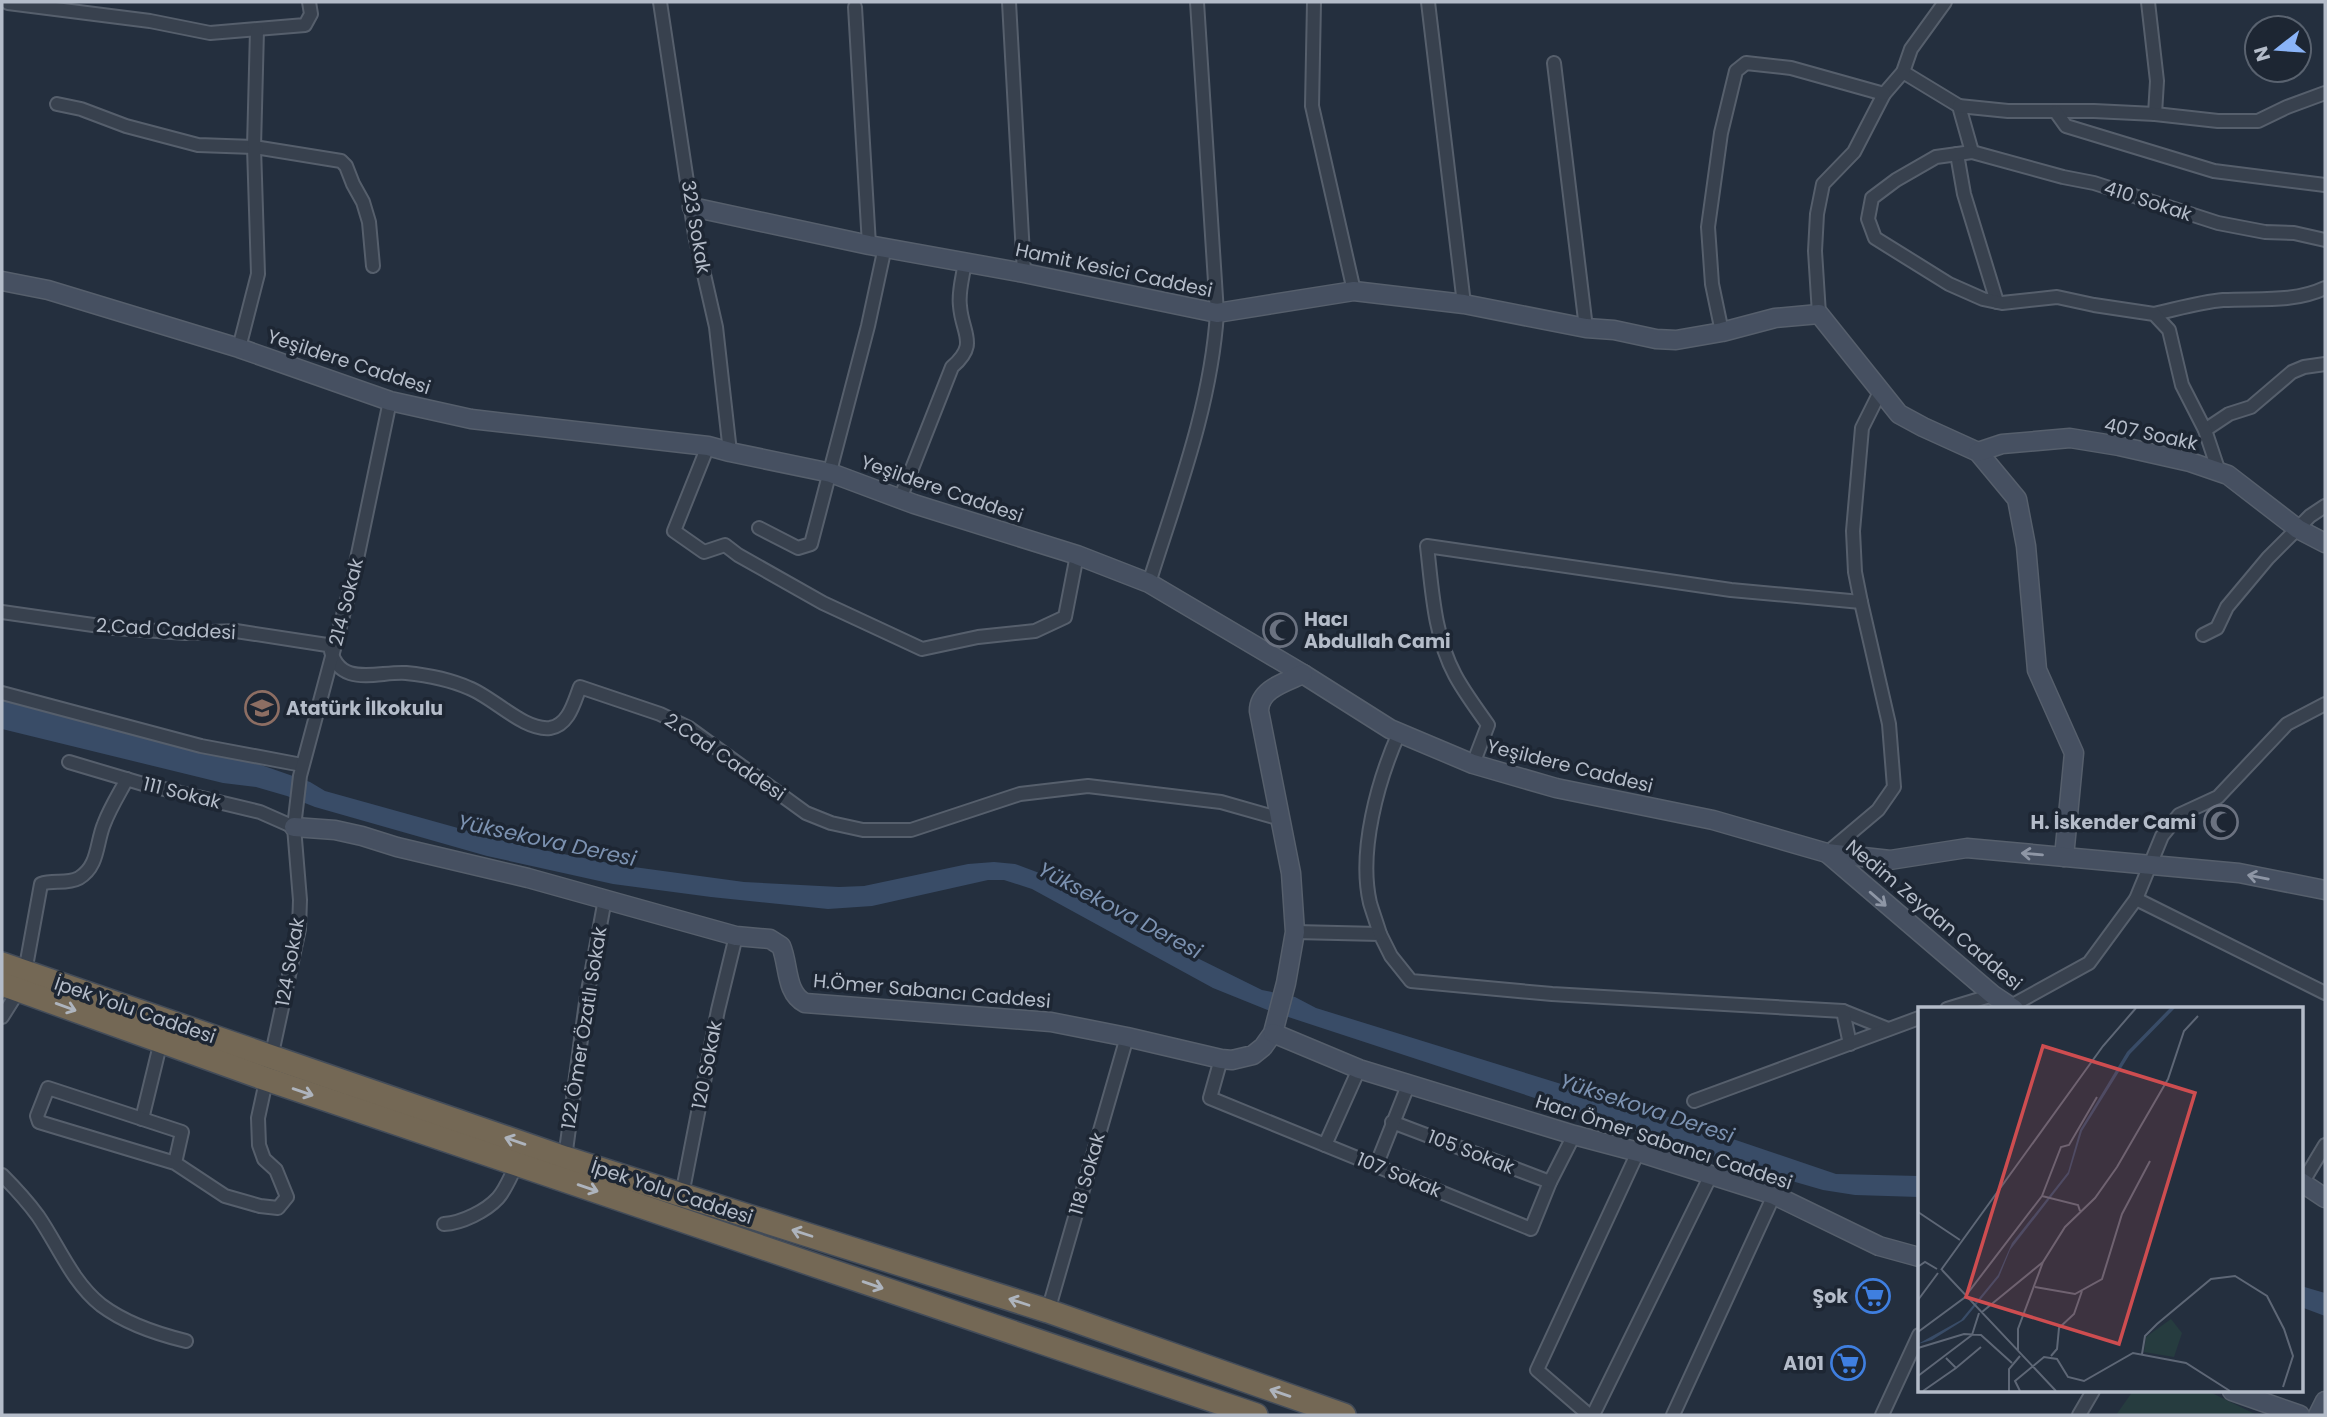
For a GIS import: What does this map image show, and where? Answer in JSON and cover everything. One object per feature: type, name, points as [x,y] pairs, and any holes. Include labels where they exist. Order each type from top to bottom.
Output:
[{"type":"highway","name":"İpek Yolu Caddesi","points":[[2,964],[15,982],[161,1041],[269,1068],[517,1164],[1256,1415]]},
{"type":"highway","name":"İpek Yolu Caddesi","points":[[15,982],[269,1068],[565,1158],[1048,1311],[1344,1415]]},
{"type":"street","points":[[8,3],[150,21],[210,33],[305,25],[312,14],[309,2]]},
{"type":"street","name":"323 Sokak","points":[[660,2],[695,235],[716,327],[730,452]]},
{"type":"street","points":[[1009,2],[1024,273]]},
{"type":"street","points":[[1149,583],[1198,430],[1215,349],[1217,313],[1197,2]]},
{"type":"street","points":[[1314,2],[1312,106],[1354,292]]},
{"type":"street","points":[[1428,2],[1464,304]]},
{"type":"street","points":[[1945,2],[1911,49],[1903,72],[1884,94],[1853,152],[1823,184],[1817,214],[1815,251],[1819,314],[1899,414],[1923,428],[1978,452],[2017,499],[2026,546],[2037,670],[2074,753],[2064,857]]},
{"type":"street","points":[[2148,2],[2157,81],[2155,114]]},
{"type":"street","points":[[759,528],[798,548],[811,544],[831,473],[877,246],[855,6]]},
{"type":"street","points":[[239,348],[258,274],[254,147],[257,30]]},
{"type":"street","points":[[1722,332],[1712,284],[1708,228],[1721,133],[1736,71],[1746,62],[1791,68],[1884,94]]},
{"type":"street","points":[[1554,63],[1586,327]]},
{"type":"street","points":[[1903,72],[1958,106],[2008,111],[2094,111],[2218,121],[2258,121],[2325,93]]},
{"type":"street","points":[[57,104],[198,145],[254,147],[341,162],[346,166],[363,202],[369,222],[373,266]]},
{"type":"street","points":[[1958,106],[1972,152],[1936,157],[1896,180],[1872,198],[1868,219],[1875,238],[1949,284],[1983,299],[1997,302],[2057,297],[2154,314],[2221,300],[2292,299],[2311,295],[2325,288]]},
{"type":"street","points":[[2056,112],[2066,126],[2214,171],[2325,185]]},
{"type":"street","name":"410 Sokak","points":[[1972,152],[2094,183],[2218,223],[2325,240]]},
{"type":"street","points":[[1957,154],[1964,194],[1997,302]]},
{"type":"street","name":"Hamit Kesici Caddesi","points":[[692,207],[1217,313],[1354,292],[1464,304],[1656,339],[1676,340],[1722,332],[1775,318],[1819,314]]},
{"type":"street","points":[[900,499],[952,367],[961,359],[967,348],[969,337],[959,303],[965,262]]},
{"type":"street","name":"Yeşildere Caddesi","points":[[2,281],[48,290],[239,348],[390,401],[471,419],[708,446],[831,473],[900,499],[1077,555],[1149,583],[1399,733],[1473,764],[1556,788],[1713,820],[1827,853]]},
{"type":"street","points":[[2154,314],[2169,330],[2182,385],[2205,430],[2220,472]]},
{"type":"street","points":[[2205,430],[2229,414],[2251,407],[2292,372],[2325,364]]},
{"type":"street","points":[[1827,853],[1878,810],[1894,787],[1889,724],[1861,602],[1853,531],[1862,428],[1880,392]]},
{"type":"street","name":"214 Sokak","points":[[296,803],[301,771],[353,578],[390,401]]},
{"type":"street","name":"407 Soakk","points":[[1978,452],[2002,444],[2070,438],[2190,462],[2228,475],[2298,529],[2325,543]]},
{"type":"street","points":[[708,446],[674,531],[704,552],[725,545],[822,603],[922,649],[978,637],[1035,631],[1065,617],[1077,555]]},
{"type":"street","points":[[2203,635],[2217,628],[2227,607],[2268,558],[2310,516],[2325,506]]},
{"type":"street","points":[[1473,764],[1488,725],[1454,675],[1447,658],[1436,616],[1427,546],[1731,590],[1861,602]]},
{"type":"street","name":"2.Cad Caddesi","points":[[2,612],[114,628],[186,633],[236,631],[327,645],[332,658],[346,672],[357,676],[405,673],[470,688],[532,726],[552,728],[568,718],[580,687],[660,714],[689,729],[806,813],[831,823],[863,830],[911,830],[1020,794],[1088,786],[1221,802],[1281,818]]},
{"type":"street","points":[[1274,1027],[1286,983],[1295,932],[1291,873],[1259,703],[1266,693],[1303,674]]},
{"type":"street","points":[[2,692],[301,771]]},
{"type":"street","points":[[2014,1007],[2089,962],[2136,899],[2152,866],[2162,836],[2179,816],[2218,797],[2287,724],[2325,704]]},
{"type":"street","points":[[1399,733],[1384,766],[1376,800],[1367,867],[1370,901],[1380,934],[1391,956],[1411,981],[1552,994],[1843,1011],[1888,1030]]},
{"type":"street","name":"111 Sokak","points":[[69,762],[260,812],[294,827]]},
{"type":"street","points":[[2,1017],[15,982],[41,884],[47,881],[70,882],[81,877],[93,865],[103,826],[127,779]]},
{"type":"street","name":"124 Sokak","points":[[175,1163],[225,1196],[278,1208],[287,1197],[276,1170],[264,1159],[259,1145],[258,1118],[299,929],[300,900],[294,827],[296,803]]},
{"type":"street","name":"H.Ömer Sabancı Caddesi","points":[[294,827],[335,830],[362,836],[736,936],[770,939],[781,946],[791,988],[794,995],[805,1003],[1051,1022],[1221,1059],[1243,1059],[1253,1055],[1263,1047],[1274,1027]]},
{"type":"street","points":[[1827,853],[1890,860],[1967,848],[2239,873],[2325,890]]},
{"type":"street","name":"Nedim Zeydan Caddesi","points":[[1827,853],[2011,1007]]},
{"type":"street","name":"122 Ömer Özatlı Sokak","points":[[565,1158],[586,1002],[605,899]]},
{"type":"street","points":[[2136,899],[2325,993]]},
{"type":"street","points":[[1295,932],[1380,934]]},
{"type":"street","name":"120 Sokak","points":[[682,1195],[718,1010],[736,936]]},
{"type":"street","points":[[1954,1007],[1993,995]]},
{"type":"street","points":[[1843,1011],[1850,1044]]},
{"type":"street","points":[[1694,1101],[1918,1018]]},
{"type":"street","name":"Hacı Ömer Sabancı Caddesi","points":[[1274,1027],[1359,1069],[1774,1195],[1879,1246],[1918,1257]]},
{"type":"street","name":"118 Sokak","points":[[1048,1311],[1127,1037]]},
{"type":"street","points":[[142,1119],[161,1041]]},
{"type":"street","name":"107 Sokak","points":[[1221,1059],[1210,1098],[1531,1229],[1550,1182],[1574,1135]]},
{"type":"street","points":[[1325,1145],[1359,1069]]},
{"type":"street","points":[[1376,1166],[1409,1083]]},
{"type":"street","points":[[48,1088],[182,1132],[175,1163],[39,1122],[37,1116],[48,1088]]},
{"type":"street","name":"105 Sokak","points":[[1392,1122],[1550,1182]]},
{"type":"street","points":[[2302,1181],[2325,1145]]},
{"type":"street","points":[[1638,1152],[1537,1370],[1591,1415],[1711,1175]]},
{"type":"street","points":[[444,1224],[451,1224],[491,1204],[500,1196],[517,1164]]},
{"type":"street","points":[[2,1175],[31,1207],[74,1274],[99,1303],[128,1321],[186,1341]]},
{"type":"street","points":[[2302,1184],[2325,1198]]},
{"type":"street","points":[[1673,1415],[1774,1195]]},
{"type":"street","points":[[1882,1415],[1918,1337]]},
{"type":"street","points":[[2079,1415],[2092,1392]]},
{"type":"street","points":[[2235,1392],[2300,1415]]},
{"type":"street","points":[[2318,1415],[2325,1401]]},
{"type":"green space","points":[[2132,1392],[2210,1392],[2257,1415],[2116,1415]]},
{"type":"water","points":[[2,700],[235,756],[310,782],[325,791],[523,846],[619,865],[744,882],[864,886],[968,864],[1015,864],[1066,883],[1179,949],[1262,990],[1295,997],[1316,1008],[1668,1117],[1836,1174],[1918,1176],[1918,1197],[1855,1195],[1823,1190],[1751,1169],[1270,1011],[1213,988],[1032,889],[1004,880],[988,880],[872,906],[828,909],[613,884],[487,856],[315,807],[256,787],[223,783],[2,729]]},
{"type":"water","points":[[2302,1286],[2325,1293],[2325,1316],[2302,1307]]},
{"type":"place","name":"Hacı Abdullah Cami","points":[[1280,630]]},
{"type":"place","name":"Atatürk İlkokulu","points":[[262,708]]},
{"type":"place","name":"H. İskender Cami","points":[[2221,822]]},
{"type":"place","name":"Şok","points":[[1873,1296]]},
{"type":"place","name":"A101","points":[[1848,1363]]},
{"type":"water label","name":"Yüksekova Deresi","points":[[547,840]]},
{"type":"water label","name":"Yüksekova Deresi","points":[[1120,910]]},
{"type":"water label","name":"Yüksekova Deresi","points":[[1647,1108]]}]
